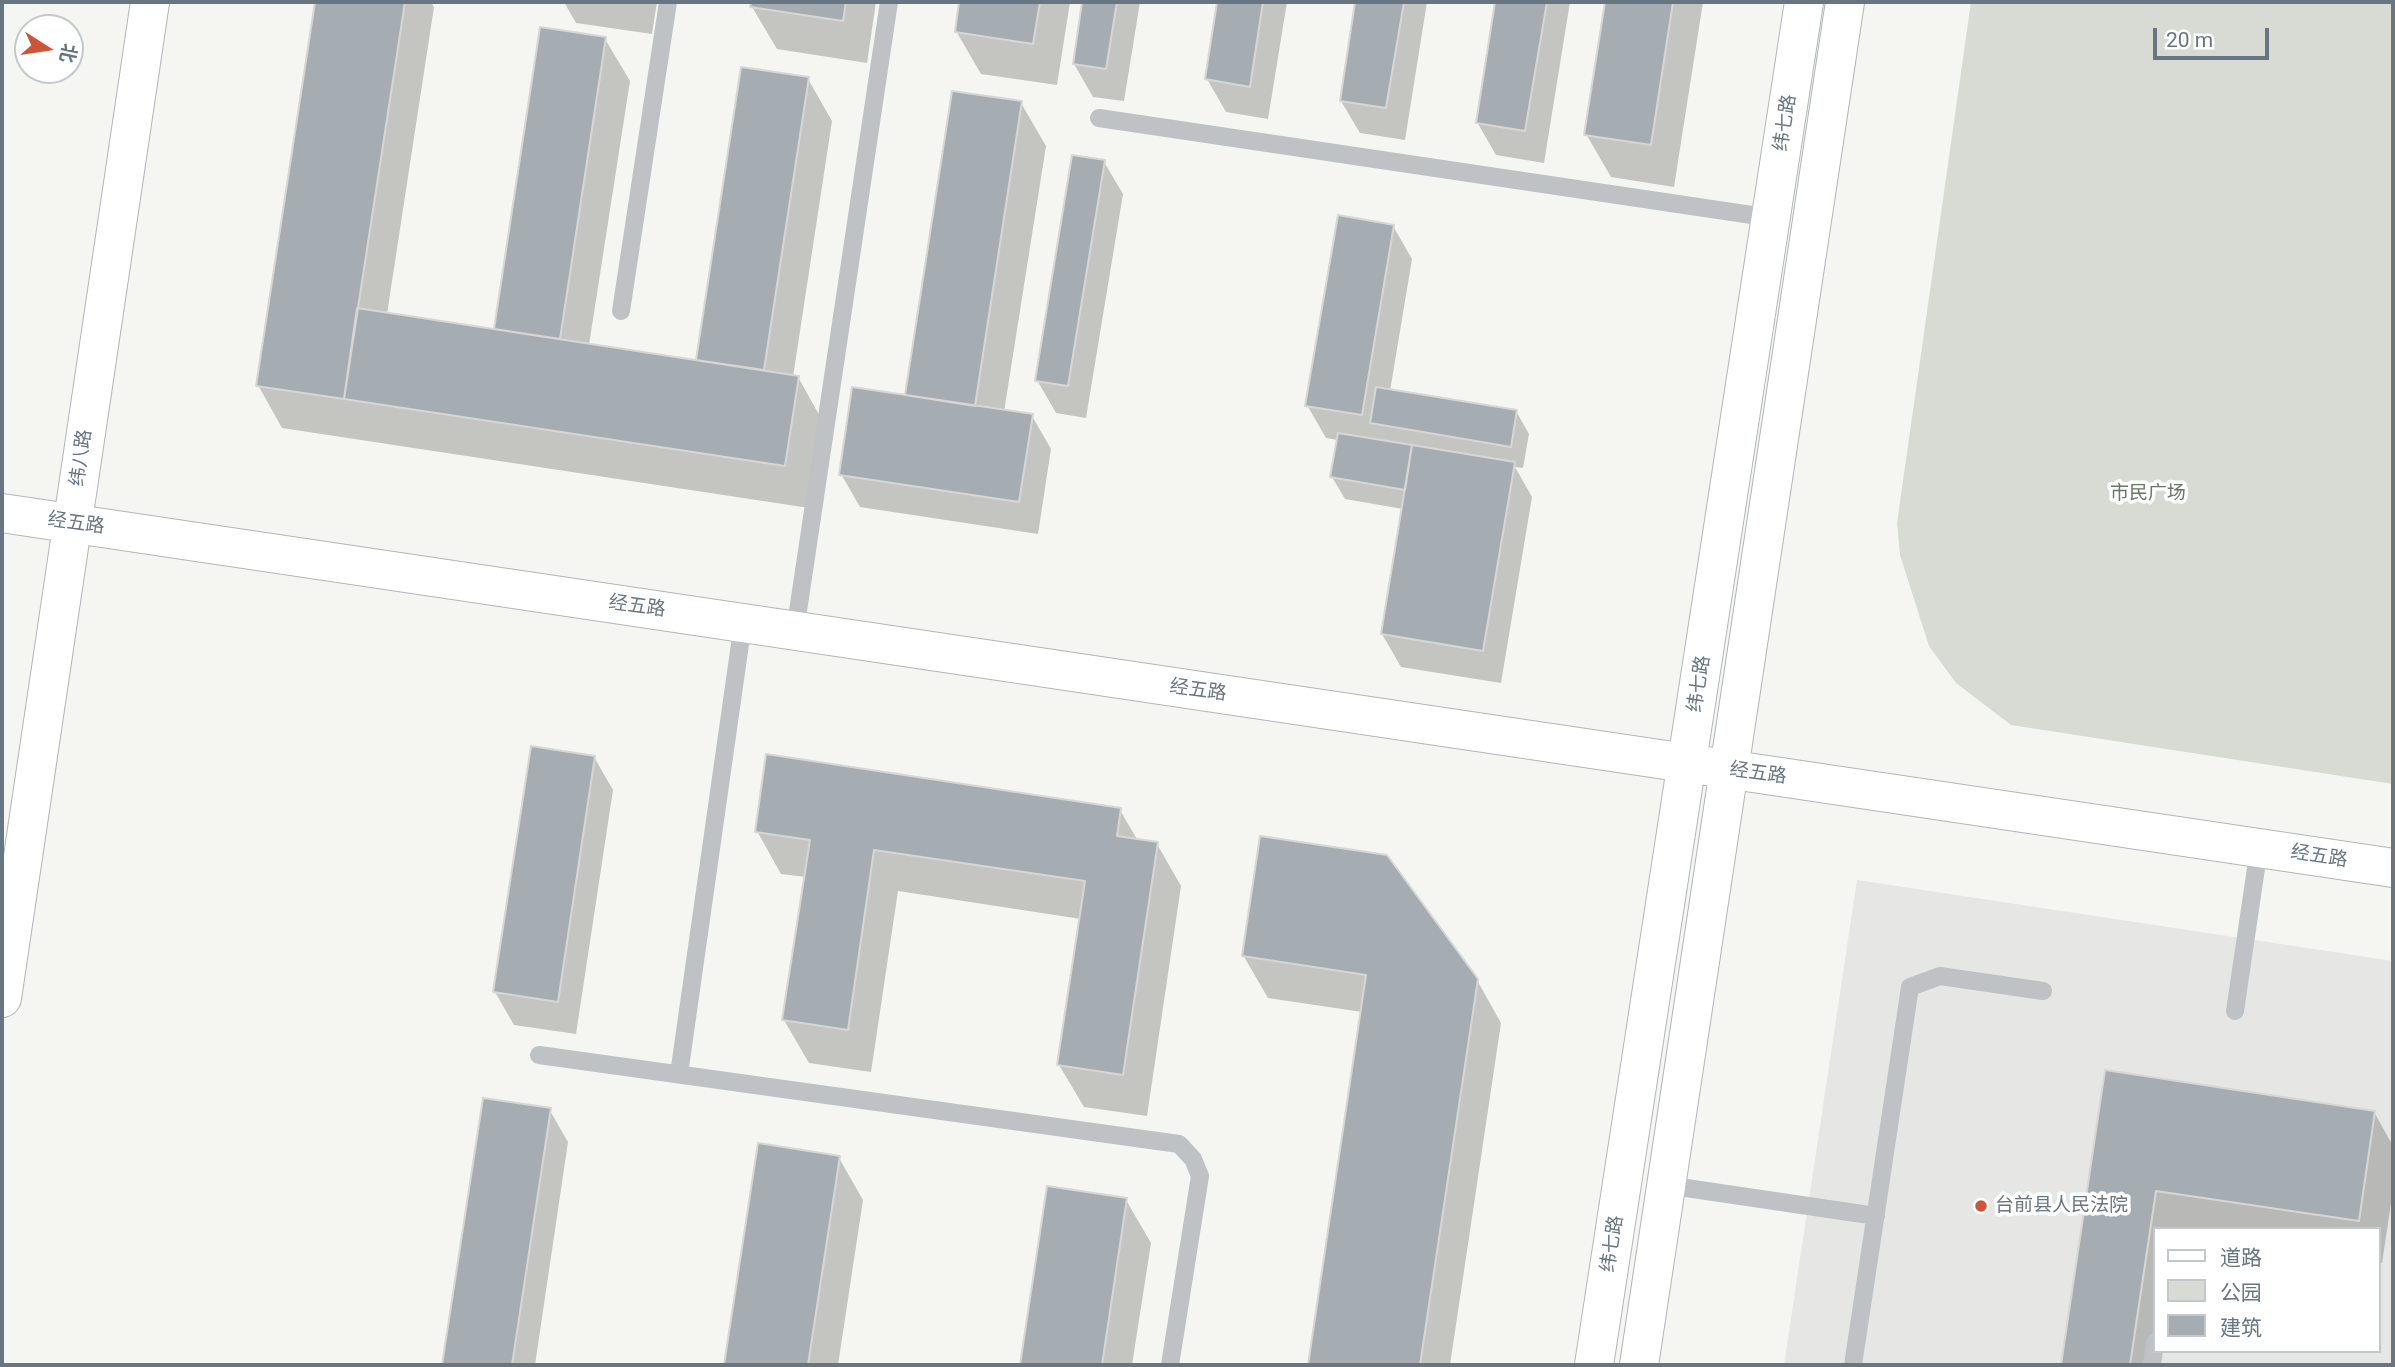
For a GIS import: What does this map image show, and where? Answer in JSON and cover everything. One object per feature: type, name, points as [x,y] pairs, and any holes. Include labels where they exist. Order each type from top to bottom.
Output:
[{"type":"street","name":"纬八路","points":[[2,998],[150,2]]},
{"type":"street","name":"纬七路","points":[[1594,1365],[1804,2]]},
{"type":"street","name":"纬七路","points":[[1639,1365],[1845,2]]},
{"type":"street","name":"经五路","points":[[2,513],[2393,868]]},
{"type":"lane","points":[[621,311],[668,2]]},
{"type":"lane","points":[[794,631],[889,2]]},
{"type":"lane","points":[[1099,118],[1772,218]]},
{"type":"lane","points":[[679,1074],[743,623]]},
{"type":"lane","points":[[2235,1011],[2259,848]]},
{"type":"lane","points":[[1853,1365],[1910,987],[1940,976],[2043,991]]},
{"type":"lane","points":[[539,1055],[1179,1144],[1193,1159],[1200,1176],[1170,1365]]},
{"type":"lane","points":[[1666,1185],[1876,1216]]},
{"type":"shaded area","points":[[1857,880],[2393,961],[2393,1365],[1784,1365]]},
{"type":"green space","name":"市民广场","points":[[1971,2],[2393,2],[2393,784],[2011,725],[1956,683],[1929,646],[1900,555],[1897,523]]},
{"type":"building","points":[[315,2],[405,2],[344,399],[256,386]]},
{"type":"building","points":[[751,2],[846,2],[843,21],[750,7]]},
{"type":"building","points":[[959,2],[1040,2],[1033,44],[955,32]]},
{"type":"building","points":[[1082,2],[1117,2],[1106,69],[1073,64]]},
{"type":"building","points":[[1217,2],[1263,2],[1250,87],[1205,79]]},
{"type":"building","points":[[1355,2],[1404,2],[1386,108],[1340,101]]},
{"type":"building","points":[[1495,2],[1547,2],[1525,131],[1476,123]]},
{"type":"building","points":[[1605,2],[1673,2],[1651,145],[1584,135]]},
{"type":"building","points":[[540,27],[606,37],[560,339],[494,329]]},
{"type":"building","points":[[741,67],[809,77],[764,370],[696,360]]},
{"type":"building","points":[[952,91],[1022,101],[975,406],[905,395]]},
{"type":"building","points":[[1072,155],[1105,160],[1068,386],[1035,381]]},
{"type":"building","points":[[1338,215],[1394,225],[1362,415],[1305,406]]},
{"type":"building","points":[[357,308],[799,376],[785,466],[344,399]]},
{"type":"building","points":[[852,387],[1033,414],[1019,502],[839,475]]},
{"type":"building","points":[[1376,387],[1517,410],[1511,447],[1370,423]]},
{"type":"building","points":[[1338,433],[1412,445],[1405,490],[1330,477]]},
{"type":"building","points":[[1412,445],[1515,462],[1483,651],[1381,634]]},
{"type":"building","points":[[531,746],[595,756],[558,1002],[493,992]]},
{"type":"building","points":[[766,754],[1121,808],[1117,836],[1158,842],[1123,1075],[1057,1065],[1085,881],[874,850],[848,1030],[782,1020],[810,840],[755,832]]},
{"type":"building","points":[[1260,836],[1387,855],[1478,979],[1420,1365],[1308,1365],[1366,975],[1242,956]]},
{"type":"building","points":[[2105,1070],[2375,1111],[2359,1221],[2156,1191],[2130,1365],[2061,1365]]},
{"type":"building","points":[[483,1098],[551,1108],[512,1365],[442,1365]]},
{"type":"building","points":[[758,1143],[840,1156],[808,1365],[724,1365]]},
{"type":"building","points":[[1047,1186],[1127,1198],[1102,1365],[1020,1365]]},
{"type":"place","name":"台前县人民法院","points":[[1981,1206]]}]
